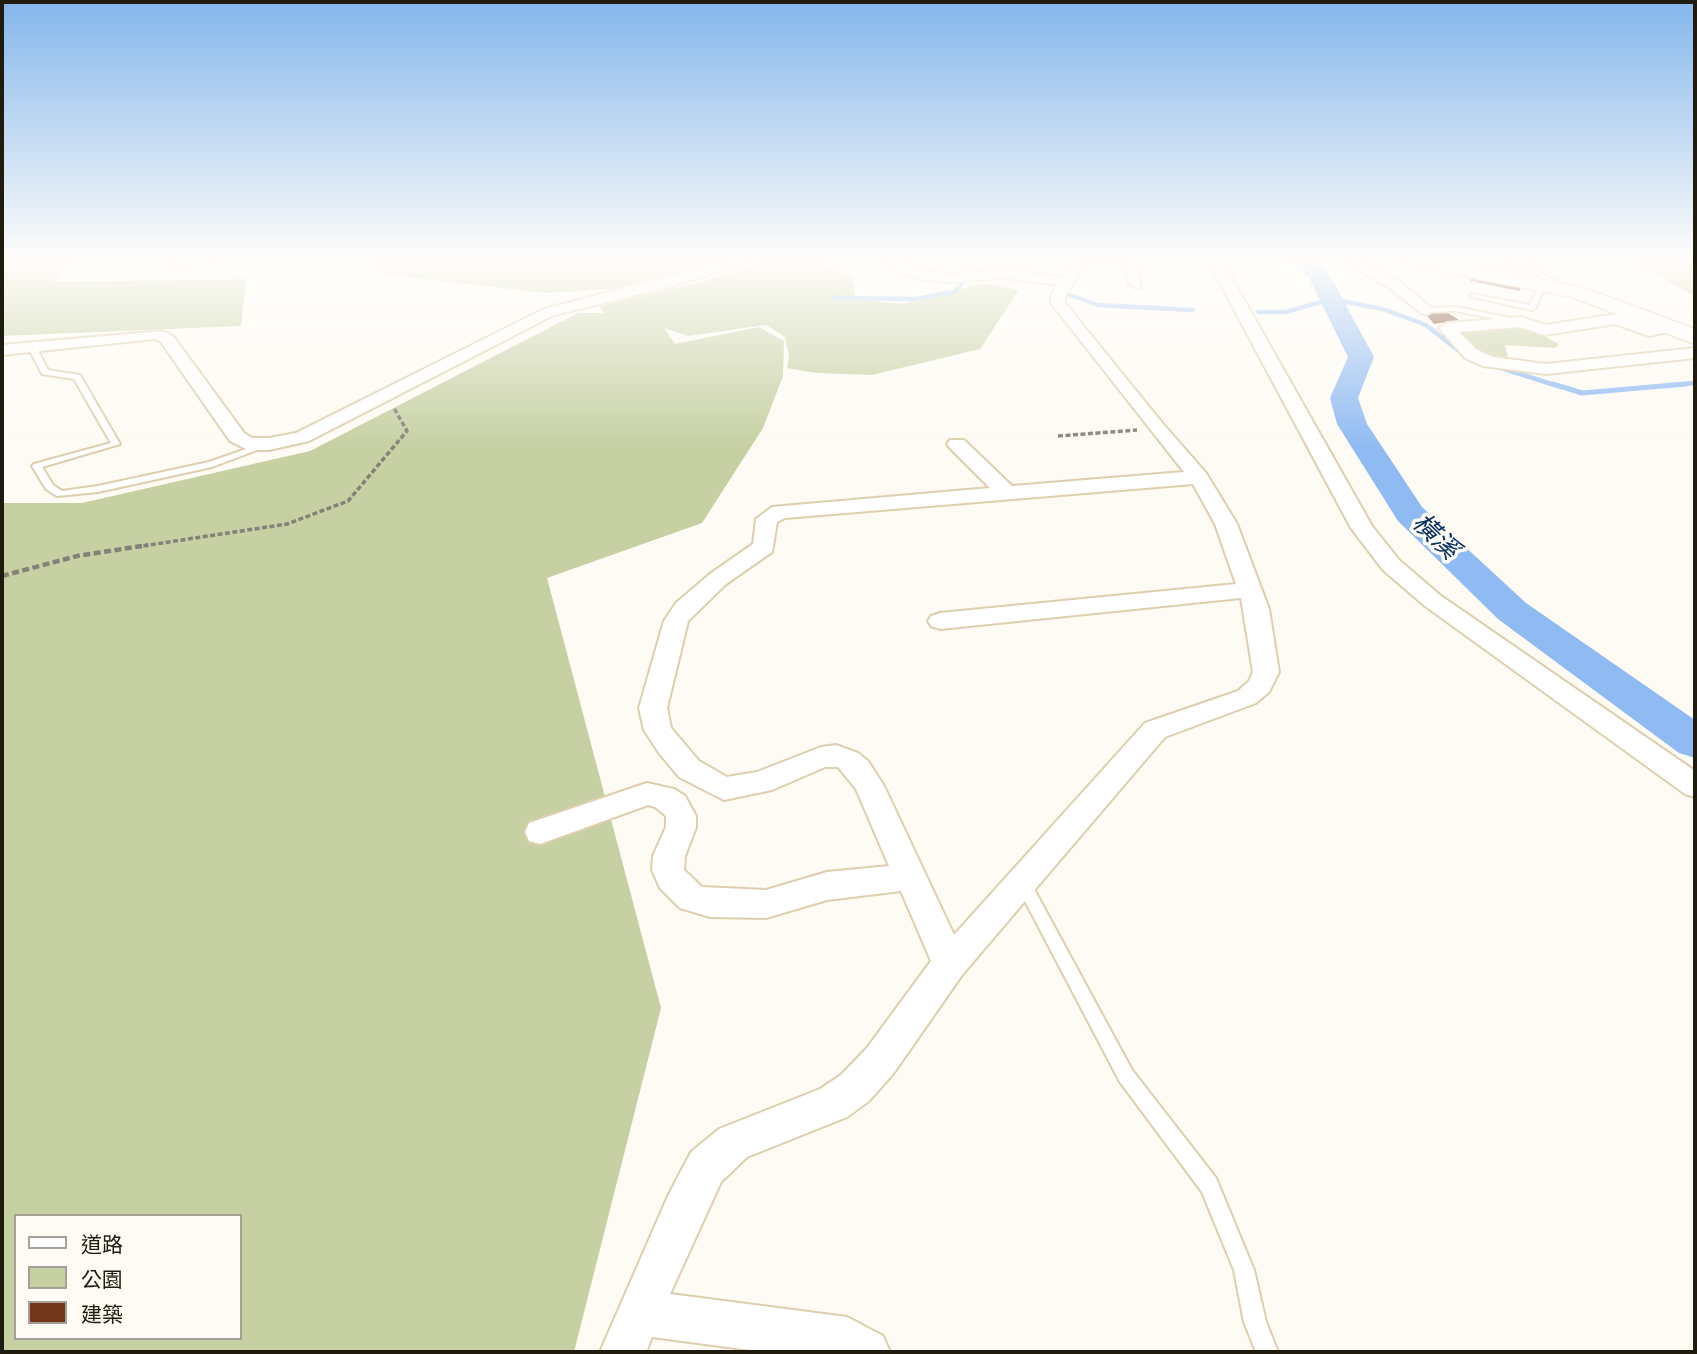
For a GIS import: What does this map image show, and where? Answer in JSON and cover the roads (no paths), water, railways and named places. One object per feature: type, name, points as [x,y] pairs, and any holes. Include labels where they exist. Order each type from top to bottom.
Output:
[{"type":"main road","points":[[1658,322],[1695,337]]},
{"type":"street","points":[[2,350],[158,334],[167,339],[237,437],[248,444],[269,444],[302,437],[529,322]]},
{"type":"street","points":[[867,1352],[847,1340],[632,1333],[683,1211],[706,1167],[733,1143],[833,1103],[855,1087],[880,1061],[950,964],[1155,730],[1227,707],[1261,686],[1266,672],[1265,652],[1251,590],[1226,524],[1199,477],[1156,428],[1073,322]]},
{"type":"street","points":[[1249,322],[1362,528],[1391,565],[1433,601],[1695,786]]},
{"type":"street","points":[[1519,322],[1447,328],[1471,354],[1480,358],[1546,369],[1695,353]]},
{"type":"street","points":[[1522,322],[1544,330],[1596,322]]},
{"type":"street","points":[[1625,322],[1649,331],[1671,327]]},
{"type":"street","points":[[957,444],[1008,494]]},
{"type":"street","points":[[950,964],[869,786],[858,769],[848,760],[836,755],[821,757],[762,782],[724,789],[689,769],[664,738],[654,718],[662,672],[676,621],[685,608],[729,570],[764,547],[767,519],[772,515],[795,510],[1199,477]]},
{"type":"street","points":[[940,621],[1251,590]]},
{"type":"street","points":[[540,832],[647,794],[663,797],[674,804],[681,816],[681,827],[669,856],[668,870],[671,879],[692,898],[710,903],[766,904],[827,886],[910,877]]},
{"type":"lane","points":[[32,347],[45,372],[77,377],[116,444],[37,466],[49,487],[60,494],[98,489],[212,464],[269,444]]},
{"type":"lane","points":[[1023,881],[1126,1076],[1209,1185],[1244,1269],[1255,1322],[1267,1352]]},
{"type":"waterway","name":"橫溪","points":[[1343,322],[1361,357],[1344,398],[1352,424],[1410,514],[1512,611],[1695,742]]},
{"type":"waterway","points":[[1418,322],[1426,325],[1469,359]]},
{"type":"waterway","points":[[1501,368],[1558,386]]},
{"type":"waterway","points":[[1685,384],[1695,383]]},
{"type":"waterway","points":[[1553,384],[1582,393],[1685,384]]},
{"type":"waterway","points":[[1665,386],[1685,384]]}]
